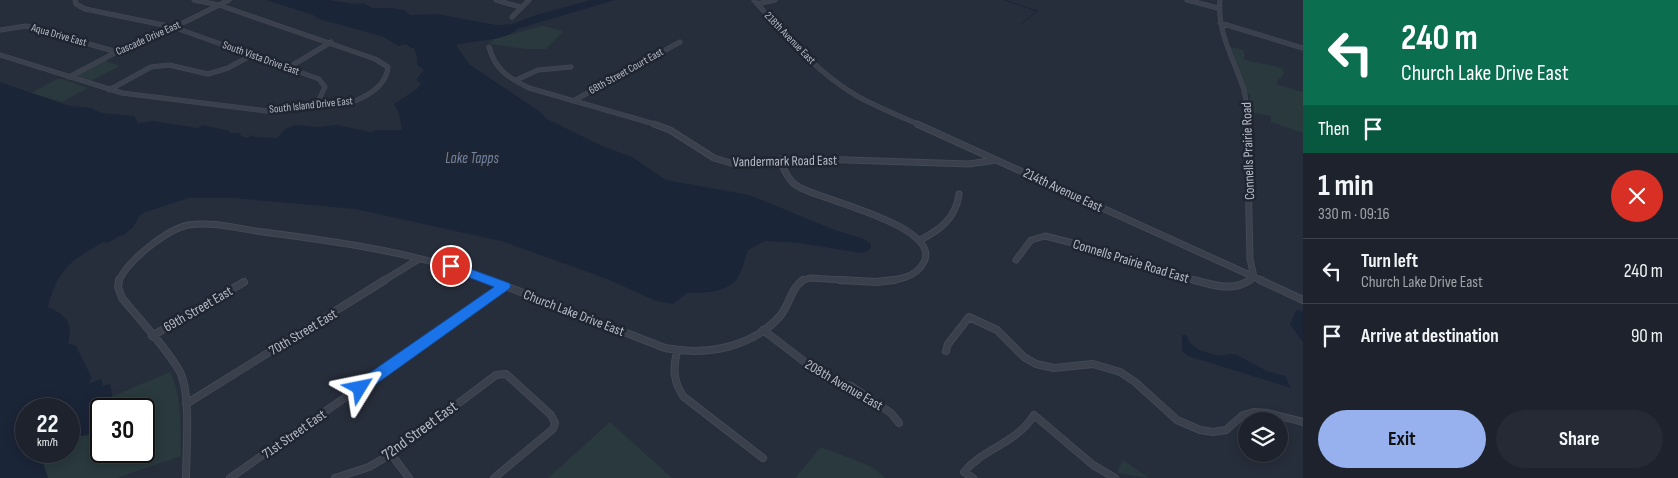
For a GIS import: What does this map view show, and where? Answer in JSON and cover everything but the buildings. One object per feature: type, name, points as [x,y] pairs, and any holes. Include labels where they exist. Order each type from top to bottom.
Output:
[{"type":"street","name":"South Vista Drive East","points":[[75,0],[76,4],[85,9],[173,27],[319,79],[324,84],[324,91],[316,106]]},
{"type":"street","name":"South Island Drive East","points":[[0,55],[109,90],[267,111],[344,104],[364,98],[382,84],[388,73],[388,67],[381,62],[331,42],[219,5],[194,0]]},
{"type":"street","name":"Cascade Drive East","points":[[69,77],[117,52],[229,0]]},
{"type":"street","points":[[496,0],[520,7]]},
{"type":"street","points":[[512,17],[520,10],[520,7],[530,0]]},
{"type":"street","name":"218th Avenue East","points":[[754,0],[826,75]]},
{"type":"street","points":[[757,4],[775,0]]},
{"type":"street","points":[[1187,0],[1218,8]]},
{"type":"street","name":"Connells Prairie Road","points":[[1220,0],[1218,8],[1220,23],[1243,85],[1247,104],[1250,259],[1254,277]]},
{"type":"street","points":[[1220,23],[1303,48]]},
{"type":"street","name":"Aqua Drive East","points":[[0,30],[26,26],[117,52]]},
{"type":"street","points":[[288,68],[331,42]]},
{"type":"street","name":"68th Street Court East","points":[[572,101],[680,42]]},
{"type":"street","name":"Vandermark Road East","points":[[489,47],[493,61],[498,69],[516,80],[541,92],[660,125],[708,154],[729,163],[750,164],[780,159],[824,159],[962,164],[996,160]]},
{"type":"street","points":[[109,90],[151,67],[169,65],[208,74],[228,68],[252,55]]},
{"type":"street","points":[[516,80],[538,70],[571,67]]},
{"type":"street","name":"214th Avenue East","points":[[826,75],[862,98],[1303,300]]},
{"type":"street","points":[[780,159],[788,177],[800,188],[872,214],[920,240],[937,231],[951,218],[959,202],[959,194]]},
{"type":"street","name":"Church Lake Drive East","points":[[186,478],[186,404],[181,375],[118,291],[118,284],[125,271],[159,240],[172,230],[183,226],[193,224],[349,244],[419,259],[466,271],[677,351],[692,352],[721,348],[744,340],[763,330],[784,311],[794,288],[803,280],[821,278],[886,282],[901,280],[917,272],[926,260],[926,248],[920,240]]},
{"type":"street","name":"Connells Prairie Road East","points":[[1016,260],[1031,240],[1035,237],[1045,236],[1089,247],[1120,260],[1212,285],[1232,287],[1243,285],[1254,277]]},
{"type":"street","name":"70th Street East","points":[[186,404],[419,259]]},
{"type":"street","name":"69th Street East","points":[[152,336],[244,282]]},
{"type":"street","name":"71st Street East","points":[[230,478],[504,286]]},
{"type":"street","points":[[946,352],[948,344],[970,317],[996,330],[1017,352],[1037,364],[1058,369],[1092,364],[1118,371],[1140,385],[1168,415],[1200,430],[1214,432],[1226,430],[1242,415],[1254,412],[1267,413],[1303,422]]},
{"type":"street","name":"208th Avenue East","points":[[763,330],[828,379],[851,386],[892,413],[899,423]]},
{"type":"street","points":[[677,351],[672,376],[679,391],[684,397],[763,458]]},
{"type":"street","name":"72nd Street East","points":[[335,478],[369,467],[391,454],[500,373],[506,374],[551,415],[555,423],[553,429],[494,478]]},
{"type":"street","points":[[973,478],[964,472],[979,457],[1022,431],[1034,416],[1053,428],[1085,461],[1096,469],[1115,478]]},
{"type":"street","points":[[391,454],[410,478]]},
{"type":"shaded area","points":[[543,26],[563,32],[546,49],[527,49],[490,44],[494,39]]},
{"type":"shaded area","points":[[1231,47],[1243,50],[1245,56],[1243,59],[1283,69],[1284,74],[1277,81],[1278,85],[1303,92],[1303,133],[1271,122],[1271,116],[1254,113],[1247,109],[1251,96],[1241,87],[1243,83],[1238,79],[1242,75],[1236,72],[1235,64],[1228,59],[1234,54],[1229,49]]},
{"type":"shaded area","points":[[103,60],[120,66],[89,82],[73,78],[74,75]]},
{"type":"shaded area","points":[[57,79],[88,88],[62,102],[31,93]]},
{"type":"shaded area","points":[[170,372],[179,402],[181,456],[117,478],[48,478],[43,463],[80,463],[80,436],[90,434],[90,463],[155,463],[155,398],[109,398]]},
{"type":"shaded area","points":[[610,422],[672,478],[548,478]]},
{"type":"shaded area","points":[[821,447],[870,466],[886,478],[795,478]]},
{"type":"shaded area","points":[[1123,460],[1149,478],[1117,473]]},
{"type":"water","name":"Lake Tapps","points":[[266,0],[329,0],[355,4],[363,3],[372,8],[405,10],[410,15],[437,14],[496,25],[512,24],[536,15],[591,0],[615,0],[517,29],[505,36],[456,45],[469,64],[539,111],[547,119],[600,145],[632,157],[666,180],[749,195],[835,230],[864,239],[871,244],[871,248],[861,253],[799,243],[765,241],[748,250],[740,274],[734,282],[715,291],[687,293],[673,304],[656,301],[607,279],[501,241],[355,209],[233,198],[189,198],[140,215],[133,227],[124,235],[108,243],[103,242],[67,267],[52,292],[48,307],[60,313],[67,320],[70,330],[68,343],[76,346],[92,378],[90,383],[101,379],[103,386],[110,383],[112,396],[110,398],[90,398],[90,434],[82,436],[80,436],[80,398],[15,398],[15,463],[43,463],[48,478],[0,478],[0,82],[69,106],[93,108],[102,113],[134,116],[138,123],[152,121],[198,128],[202,125],[230,131],[230,133],[240,133],[241,136],[246,138],[255,135],[254,137],[277,138],[285,129],[296,125],[320,127],[337,125],[371,132],[376,130],[402,130],[399,114],[394,104],[417,89],[421,83],[416,80],[424,70],[417,65],[414,48],[406,44],[399,46],[381,36],[319,19],[313,15]]},
{"type":"water","points":[[1296,310],[1303,311],[1303,342],[1290,325]]},
{"type":"water","points":[[1182,335],[1186,335],[1190,343],[1199,350],[1219,356],[1237,355],[1267,371],[1285,376],[1291,388],[1188,356],[1182,351]]},
{"type":"waterway","points":[[1005,0],[1037,11],[1021,24]]},
{"type":"route","points":[[360,388],[504,286],[451,266]]}]
